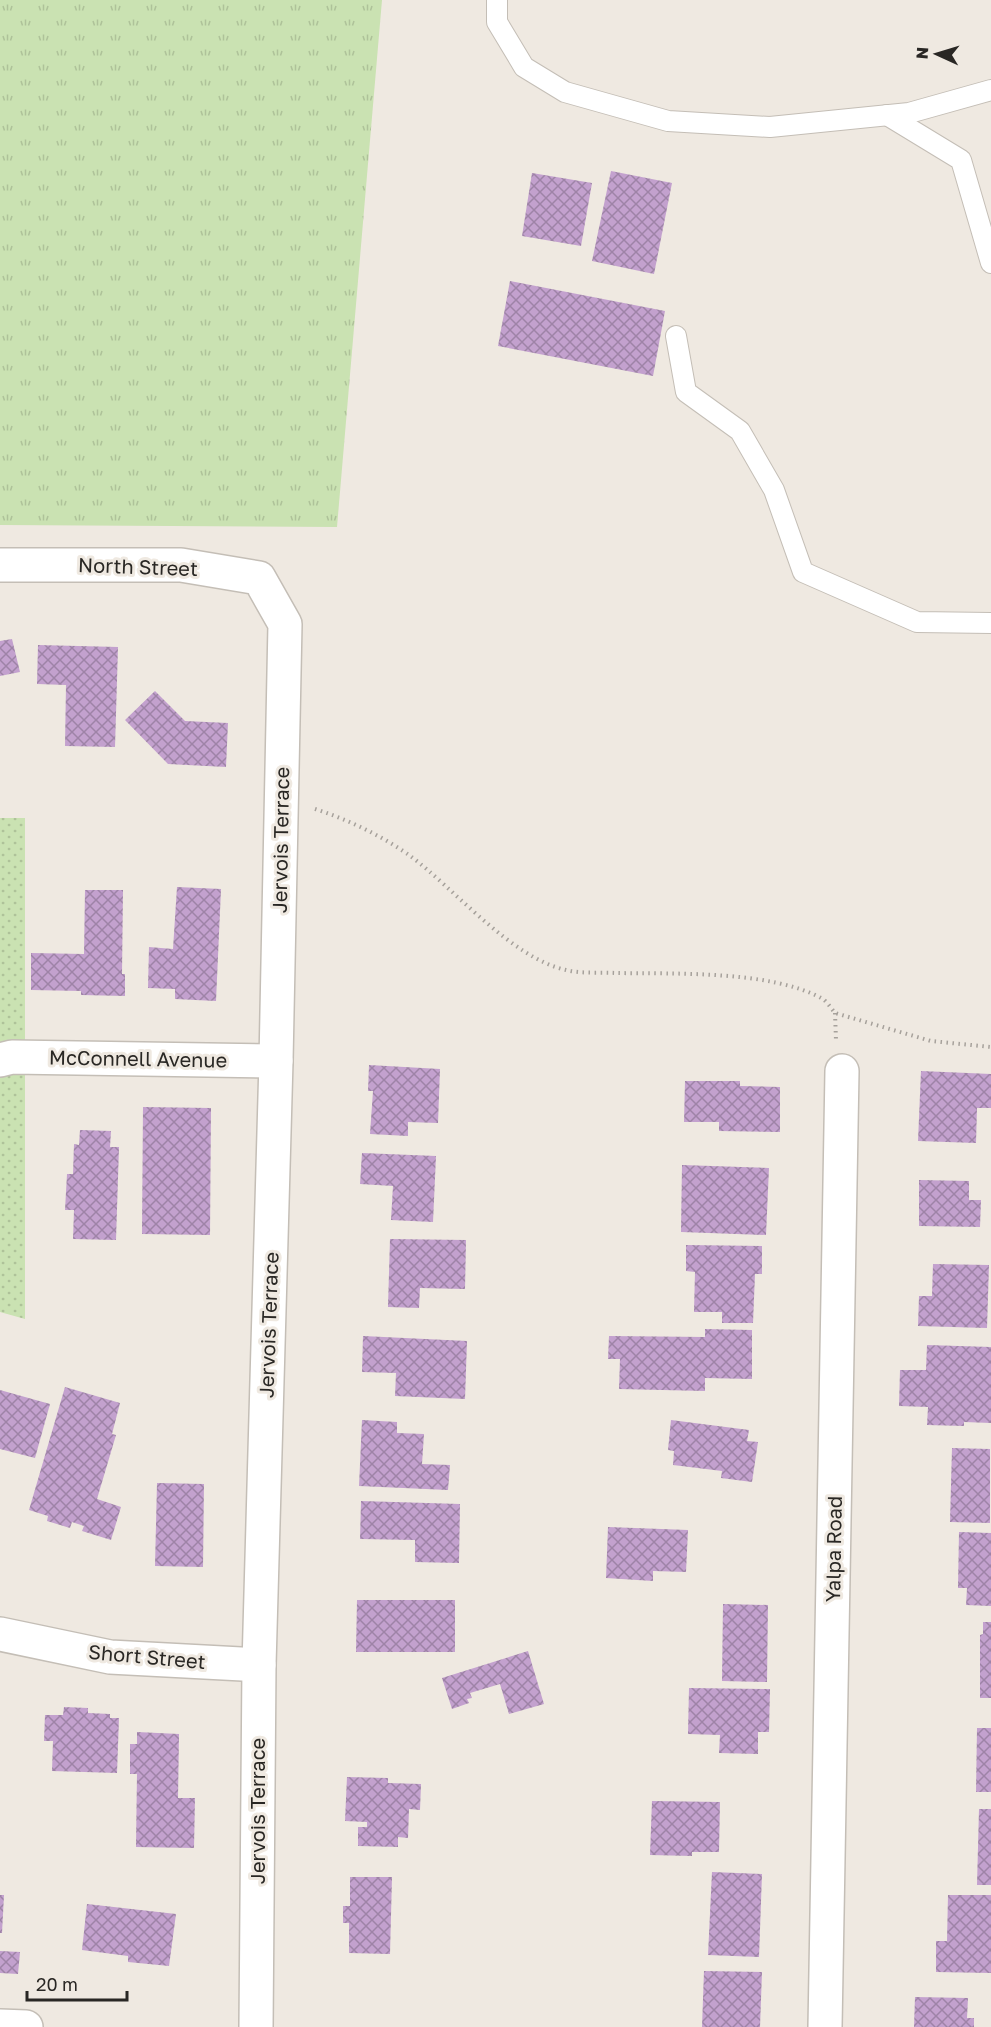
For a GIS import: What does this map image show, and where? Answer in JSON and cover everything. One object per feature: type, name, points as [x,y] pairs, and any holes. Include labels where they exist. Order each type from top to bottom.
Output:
[{"type":"street","name":"North Street","points":[[0,565],[181,565],[259,578],[285,624]]},
{"type":"street","name":"Jervois Terrace","points":[[256,2027],[259,1665],[276,1061],[285,624]]},
{"type":"street","name":"McConnell Avenue","points":[[0,1060],[12,1057],[276,1061]]},
{"type":"street","name":"Yalpa Road","points":[[825,2027],[842,1071]]},
{"type":"street","name":"Short Street","points":[[0,1634],[110,1657],[259,1665]]},
{"type":"street","points":[[0,2026],[26,2027]]},
{"type":"lane","points":[[497,0],[497,22],[524,67],[565,92],[668,121],[770,127],[909,113],[991,90]]},
{"type":"lane","points":[[887,115],[961,160],[991,263]]},
{"type":"lane","points":[[676,336],[686,392],[740,431],[774,490],[802,572],[917,622],[991,623]]},
{"type":"path","points":[[281,807],[311,808],[340,817],[372,832],[410,856],[466,906],[536,959],[566,970],[706,976],[780,983],[825,1000],[835,1013],[932,1041],[991,1047]]},
{"type":"green space","points":[[0,0],[382,0],[337,527],[0,525]]},
{"type":"green space","points":[[0,818],[25,818],[25,1319],[0,1312]]},
{"type":"building","points":[[611,171],[672,183],[654,274],[592,261]]},
{"type":"building","points":[[532,173],[592,183],[581,246],[522,236]]},
{"type":"building","points":[[510,281],[665,311],[653,376],[498,346]]},
{"type":"building","points":[[12,639],[20,672],[0,676],[0,641]]},
{"type":"building","points":[[38,645],[118,647],[115,747],[65,746],[66,685],[37,684]]},
{"type":"building","points":[[155,691],[185,721],[228,723],[226,767],[168,764],[125,720]]},
{"type":"building","points":[[177,887],[221,889],[216,1001],[175,999],[175,989],[148,988],[149,947],[173,949]]},
{"type":"building","points":[[85,890],[123,890],[122,974],[125,974],[125,996],[81,995],[81,991],[31,990],[31,953],[84,954]]},
{"type":"building","points":[[369,1065],[440,1069],[438,1123],[408,1122],[408,1136],[370,1134],[373,1091],[368,1091]]},
{"type":"building","points":[[921,1071],[991,1074],[991,1108],[977,1108],[976,1143],[918,1141]]},
{"type":"building","points":[[685,1081],[740,1081],[740,1086],[780,1087],[780,1132],[719,1131],[719,1122],[684,1122]]},
{"type":"building","points":[[143,1107],[211,1108],[210,1235],[142,1234]]},
{"type":"building","points":[[80,1130],[111,1131],[110,1147],[119,1147],[116,1240],[73,1239],[74,1210],[65,1210],[67,1174],[73,1174],[74,1144],[79,1145]]},
{"type":"building","points":[[362,1153],[436,1156],[433,1222],[391,1220],[393,1186],[360,1184]]},
{"type":"building","points":[[682,1165],[769,1168],[766,1235],[681,1232]]},
{"type":"building","points":[[919,1180],[969,1181],[969,1200],[981,1200],[980,1227],[919,1226]]},
{"type":"building","points":[[390,1239],[466,1240],[465,1289],[420,1288],[419,1308],[388,1307]]},
{"type":"building","points":[[686,1245],[762,1246],[762,1274],[755,1274],[753,1323],[722,1323],[722,1312],[694,1312],[695,1272],[686,1271]]},
{"type":"building","points":[[933,1264],[989,1265],[987,1328],[918,1326],[919,1296],[932,1296]]},
{"type":"building","points":[[705,1329],[752,1330],[752,1379],[705,1378],[705,1391],[619,1389],[620,1359],[608,1359],[609,1336],[705,1337]]},
{"type":"building","points":[[363,1336],[467,1341],[465,1399],[395,1396],[396,1373],[362,1372]]},
{"type":"building","points":[[927,1345],[991,1347],[991,1423],[964,1422],[964,1426],[927,1425],[928,1407],[899,1406],[900,1370],[926,1370]]},
{"type":"building","points":[[65,1387],[120,1403],[112,1434],[116,1435],[97,1499],[121,1507],[111,1540],[82,1531],[84,1526],[72,1522],[70,1528],[47,1521],[48,1516],[29,1510]]},
{"type":"building","points":[[0,1390],[50,1404],[35,1458],[0,1449]]},
{"type":"building","points":[[362,1420],[397,1422],[397,1433],[424,1434],[422,1464],[450,1465],[448,1490],[359,1486]]},
{"type":"building","points":[[671,1420],[749,1430],[747,1441],[758,1442],[752,1482],[721,1478],[722,1471],[673,1465],[674,1451],[668,1450]]},
{"type":"building","points":[[952,1448],[990,1449],[990,1523],[950,1522]]},
{"type":"building","points":[[157,1483],[204,1484],[203,1567],[155,1566]]},
{"type":"building","points":[[361,1501],[460,1504],[459,1563],[415,1562],[415,1540],[360,1539]]},
{"type":"building","points":[[608,1527],[688,1530],[686,1572],[653,1571],[653,1581],[606,1578]]},
{"type":"building","points":[[959,1532],[991,1533],[991,1606],[966,1605],[967,1588],[958,1588]]},
{"type":"building","points":[[357,1600],[455,1600],[455,1652],[356,1652]]},
{"type":"building","points":[[723,1604],[768,1605],[767,1682],[722,1681]]},
{"type":"building","points":[[983,1622],[991,1622],[991,1698],[980,1698],[980,1635],[983,1634]]},
{"type":"building","points":[[528,1651],[544,1704],[509,1714],[500,1684],[470,1693],[472,1698],[467,1699],[469,1703],[452,1709],[442,1678]]},
{"type":"building","points":[[689,1688],[770,1689],[769,1732],[758,1732],[758,1754],[719,1753],[720,1735],[688,1734]]},
{"type":"building","points":[[64,1707],[88,1708],[88,1713],[110,1714],[110,1718],[119,1718],[117,1773],[52,1771],[53,1741],[44,1741],[45,1715],[63,1715]]},
{"type":"building","points":[[977,1728],[991,1728],[991,1792],[976,1792]]},
{"type":"building","points":[[137,1732],[179,1734],[178,1798],[195,1798],[194,1848],[136,1847],[137,1774],[130,1774],[130,1744],[137,1744]]},
{"type":"building","points":[[347,1777],[388,1778],[388,1783],[421,1784],[420,1810],[409,1809],[408,1838],[398,1837],[398,1847],[358,1846],[358,1827],[367,1827],[367,1822],[345,1821]]},
{"type":"building","points":[[652,1801],[720,1802],[719,1852],[692,1852],[692,1856],[650,1855]]},
{"type":"building","points":[[979,1809],[991,1809],[991,1885],[977,1885]]},
{"type":"building","points":[[712,1872],[762,1874],[759,1957],[708,1955]]},
{"type":"building","points":[[350,1877],[392,1877],[390,1954],[349,1953],[349,1923],[343,1923],[343,1906],[350,1906]]},
{"type":"building","points":[[0,1895],[4,1895],[2,1933],[0,1933]]},
{"type":"building","points":[[948,1895],[991,1895],[991,1973],[936,1972],[936,1941],[947,1941]]},
{"type":"building","points":[[87,1904],[176,1914],[169,1966],[128,1962],[128,1956],[82,1950]]},
{"type":"building","points":[[0,1951],[20,1952],[18,1974],[0,1973]]},
{"type":"building","points":[[704,1971],[762,1972],[760,2027],[702,2027]]},
{"type":"building","points":[[915,1997],[968,1998],[967,2018],[974,2018],[974,2027],[914,2027]]}]
